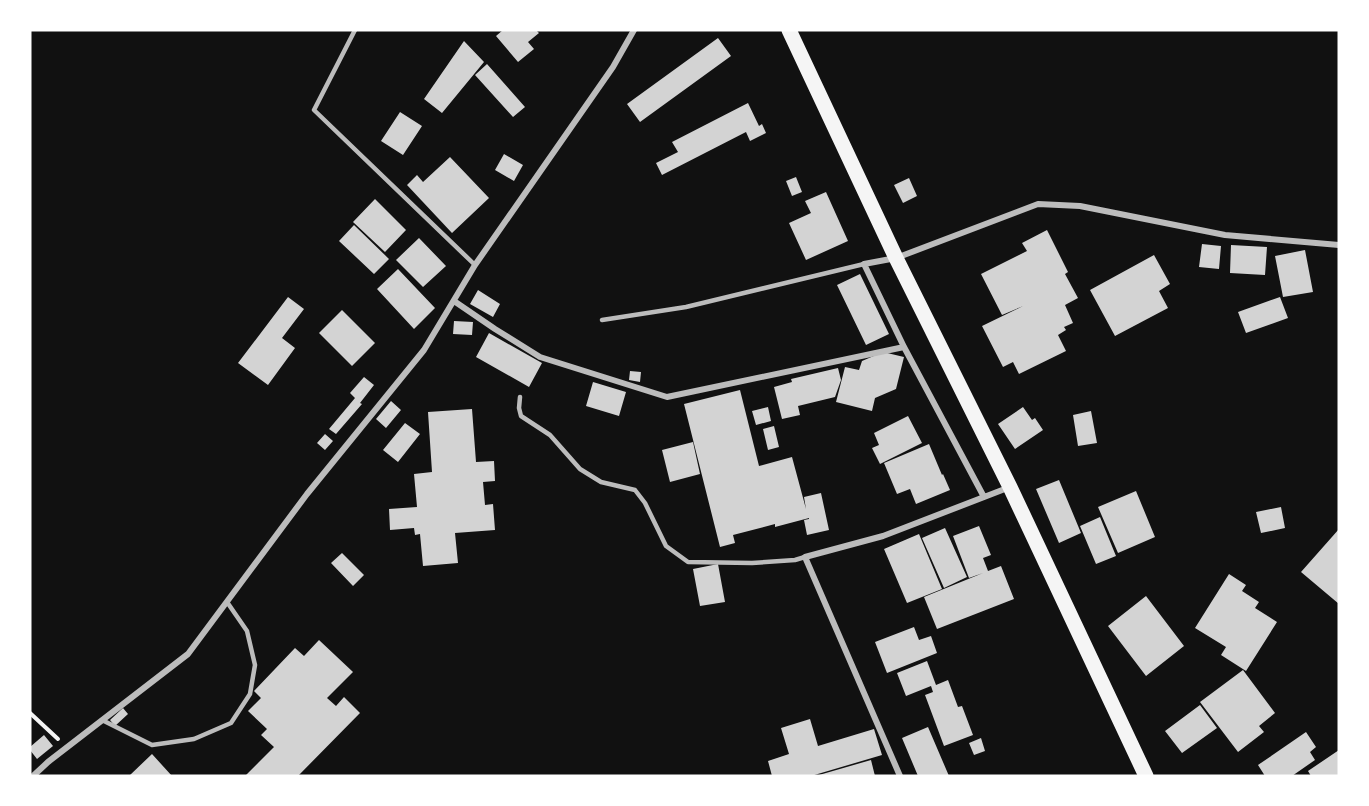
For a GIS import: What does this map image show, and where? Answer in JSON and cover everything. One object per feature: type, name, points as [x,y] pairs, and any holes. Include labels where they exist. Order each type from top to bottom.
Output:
[{"type":"main road","points":[[789,30],[896,258],[1010,487],[1146,776]]},
{"type":"street","points":[[33,776],[188,654],[307,494],[424,350],[475,264],[613,68],[634,30]]},
{"type":"street","points":[[984,497],[903,347],[864,264],[896,258],[1038,204],[1080,206],[1225,235],[1339,245]]},
{"type":"street","points":[[454,301],[540,357],[668,397],[903,347]]},
{"type":"street","points":[[900,776],[805,557],[882,536],[1010,487]]},
{"type":"lane","points":[[355,30],[314,110],[475,264]]},
{"type":"lane","points":[[602,320],[686,307],[864,264]]},
{"type":"lane","points":[[520,397],[521,416],[550,435],[580,469],[601,482],[635,490],[645,503],[666,546],[688,562],[752,563],[795,560],[805,557]]},
{"type":"lane","points":[[102,720],[152,745],[194,739],[231,723],[250,694],[255,665],[247,631],[226,602]]},
{"type":"path","points":[[30,713],[67,748]]},
{"type":"building","points":[[503,30],[536,30],[539,33],[528,42],[534,49],[518,62],[496,36]]},
{"type":"building","points":[[718,38],[731,56],[640,122],[627,104]]},
{"type":"building","points":[[464,41],[484,62],[442,113],[424,99]]},
{"type":"building","points":[[487,64],[525,107],[513,117],[475,75]]},
{"type":"building","points":[[748,103],[759,126],[762,124],[766,133],[750,141],[746,132],[662,175],[656,163],[678,152],[672,142]]},
{"type":"building","points":[[400,112],[422,126],[403,155],[381,141]]},
{"type":"building","points":[[504,154],[523,165],[514,181],[495,170]]},
{"type":"building","points":[[450,157],[489,198],[452,233],[407,185],[417,175],[423,182]]},
{"type":"building","points":[[796,177],[802,192],[792,196],[786,181]]},
{"type":"building","points":[[909,178],[917,196],[903,203],[894,185]]},
{"type":"building","points":[[826,192],[848,241],[806,260],[789,223],[811,213],[805,201]]},
{"type":"building","points":[[375,199],[406,230],[385,252],[353,222]]},
{"type":"building","points":[[354,225],[389,259],[374,274],[339,241]]},
{"type":"building","points":[[1047,230],[1068,272],[1065,274],[1078,298],[1065,305],[1073,323],[1064,327],[1066,330],[1058,335],[1066,351],[1019,374],[1013,362],[1003,367],[982,326],[1023,306],[1002,315],[981,274],[1027,251],[1022,243]]},
{"type":"building","points":[[419,238],[446,266],[423,287],[396,260]]},
{"type":"building","points":[[1202,244],[1221,246],[1219,269],[1199,267]]},
{"type":"building","points":[[1231,245],[1267,247],[1265,275],[1230,273]]},
{"type":"building","points":[[1305,250],[1313,292],[1283,297],[1275,256]]},
{"type":"building","points":[[1154,255],[1170,284],[1159,291],[1168,308],[1115,336],[1090,290]]},
{"type":"building","points":[[398,269],[435,308],[414,329],[377,289]]},
{"type":"building","points":[[860,274],[889,334],[866,345],[837,285]]},
{"type":"building","points":[[478,290],[500,304],[493,317],[470,304]]},
{"type":"building","points":[[288,297],[304,309],[282,338],[295,348],[268,385],[238,363]]},
{"type":"building","points":[[1280,297],[1288,318],[1246,333],[1238,312]]},
{"type":"building","points":[[342,310],[375,343],[352,366],[319,333]]},
{"type":"building","points":[[454,321],[473,322],[472,335],[453,334]]},
{"type":"building","points":[[489,333],[542,363],[529,387],[476,357]]},
{"type":"building","points":[[883,352],[904,357],[896,389],[875,398],[872,411],[836,402],[845,367],[859,370],[862,361]]},
{"type":"building","points":[[838,368],[841,380],[835,397],[798,406],[800,415],[782,419],[774,387],[792,382],[791,379]]},
{"type":"building","points":[[630,371],[641,372],[640,382],[629,380]]},
{"type":"building","points":[[364,377],[374,385],[360,403],[362,404],[336,434],[329,429],[355,398],[350,393]]},
{"type":"building","points":[[593,382],[626,392],[619,416],[586,406]]},
{"type":"building","points":[[740,390],[759,466],[792,457],[806,509],[804,497],[821,493],[829,530],[807,535],[804,520],[809,518],[733,535],[735,543],[720,547],[684,404]]},
{"type":"building","points":[[391,401],[401,410],[386,428],[376,419]]},
{"type":"building","points":[[768,407],[771,421],[756,425],[752,411]]},
{"type":"building","points":[[1023,407],[1032,420],[1035,418],[1043,430],[1015,449],[998,424]]},
{"type":"building","points":[[472,409],[476,462],[494,461],[495,481],[483,482],[485,505],[493,504],[495,530],[455,533],[458,563],[423,566],[420,534],[415,535],[414,528],[390,530],[389,509],[417,507],[414,474],[432,472],[428,412]]},
{"type":"building","points":[[1091,411],[1097,443],[1078,446],[1073,415]]},
{"type":"building","points":[[908,416],[922,443],[880,464],[872,448],[879,445],[874,433]]},
{"type":"building","points":[[405,423],[420,434],[398,462],[383,450]]},
{"type":"building","points":[[774,426],[779,447],[768,450],[763,429]]},
{"type":"building","points":[[325,434],[333,441],[325,450],[317,443]]},
{"type":"building","points":[[693,442],[700,474],[670,482],[662,450]]},
{"type":"building","points":[[929,444],[950,490],[916,504],[910,489],[897,494],[884,463]]},
{"type":"building","points":[[1059,480],[1081,533],[1059,543],[1036,489]]},
{"type":"building","points":[[1136,491],[1155,537],[1118,553],[1098,507]]},
{"type":"building","points":[[1281,507],[1285,528],[1261,533],[1256,512]]},
{"type":"building","points":[[1100,517],[1116,556],[1096,564],[1080,526]]},
{"type":"building","points":[[979,526],[991,555],[983,558],[988,571],[1001,566],[1014,599],[937,629],[924,597],[983,573],[969,578],[953,536]]},
{"type":"building","points":[[945,528],[967,577],[944,588],[922,538]]},
{"type":"building","points":[[1339,529],[1339,604],[1301,572]]},
{"type":"building","points":[[919,534],[942,589],[907,603],[884,549]]},
{"type":"building","points":[[342,553],[364,575],[353,586],[331,563]]},
{"type":"building","points":[[718,564],[725,602],[700,606],[693,569]]},
{"type":"building","points":[[1229,574],[1246,585],[1242,591],[1259,602],[1255,608],[1277,622],[1246,671],[1221,655],[1226,647],[1195,628]]},
{"type":"building","points":[[1146,596],[1184,646],[1146,676],[1108,626]]},
{"type":"building","points":[[914,627],[919,640],[931,636],[937,653],[887,673],[875,642]]},
{"type":"building","points":[[319,640],[353,672],[327,698],[336,706],[344,697],[360,713],[298,776],[245,776],[274,747],[261,735],[267,729],[248,711],[261,698],[254,691],[295,648],[304,656]]},
{"type":"building","points":[[927,661],[936,685],[948,680],[958,707],[962,706],[973,735],[944,746],[925,695],[933,692],[931,686],[906,696],[897,673]]},
{"type":"building","points":[[1243,670],[1275,713],[1259,726],[1264,732],[1238,752],[1200,702]]},
{"type":"building","points":[[1200,705],[1217,728],[1182,753],[1165,731]]},
{"type":"building","points":[[123,708],[128,714],[115,726],[110,720]]},
{"type":"building","points":[[810,719],[818,746],[874,729],[882,755],[811,776],[772,776],[768,761],[789,754],[781,728]]},
{"type":"building","points":[[928,727],[949,776],[918,776],[902,738]]},
{"type":"building","points":[[1306,732],[1316,747],[1310,752],[1315,760],[1292,776],[1265,776],[1258,765]]},
{"type":"building","points":[[44,735],[53,746],[37,759],[30,747]]},
{"type":"building","points":[[981,738],[985,751],[974,755],[969,743]]},
{"type":"building","points":[[1339,750],[1339,776],[1311,776],[1308,771]]},
{"type":"building","points":[[152,754],[172,776],[129,776]]},
{"type":"building","points":[[871,760],[875,776],[819,776],[819,775]]}]
